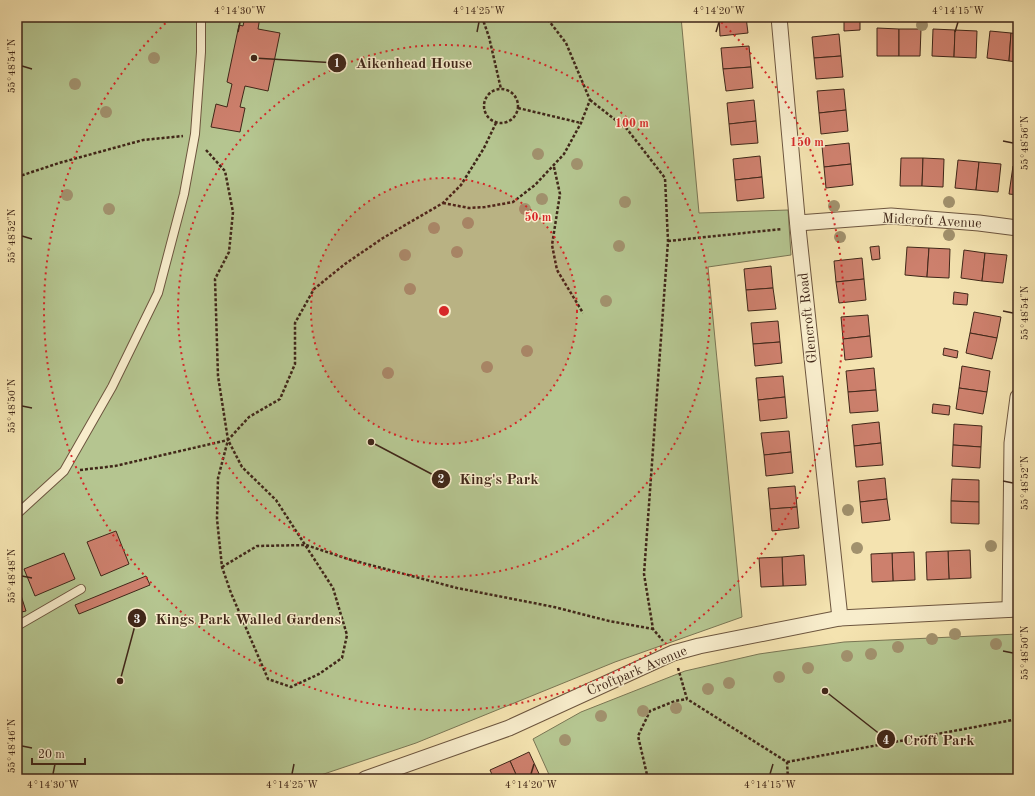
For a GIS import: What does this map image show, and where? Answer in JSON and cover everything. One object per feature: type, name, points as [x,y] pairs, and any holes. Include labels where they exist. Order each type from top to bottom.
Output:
[{"type":"street","name":"Glencroft Road","points":[[779,17],[798,225],[840,618]]},
{"type":"street","name":"Midcroft Avenue","points":[[798,225],[891,216],[979,223],[1018,228]]},
{"type":"street","points":[[1014,609],[1012,443],[1018,397]]},
{"type":"street","name":"Croftpark Avenue","points":[[364,779],[509,728],[673,653],[699,646],[840,618],[1014,609]]},
{"type":"lane","points":[[17,514],[64,471],[112,387],[158,293],[184,194],[195,134],[201,52],[201,17]]},
{"type":"lane","points":[[17,626],[82,589]]},
{"type":"path","points":[[482,17],[489,37],[501,89]]},
{"type":"path","points":[[222,567],[257,546],[306,545],[348,559],[457,588],[554,607],[609,621],[653,629],[644,574],[668,241],[665,178],[627,129],[590,100],[566,43],[546,17]]},
{"type":"path","points":[[501,89],[512,92],[518,102],[515,117],[511,121],[501,124],[496,123],[487,116],[484,105],[485,100],[491,92],[501,89]]},
{"type":"path","points":[[443,203],[468,208],[485,207],[513,202],[535,185],[564,154],[581,123],[590,100]]},
{"type":"path","points":[[518,108],[581,123]]},
{"type":"path","points":[[228,440],[242,467],[276,500],[333,588],[347,635],[342,658],[318,674],[291,687],[268,679],[231,593],[222,567],[217,519],[218,478],[228,440],[249,417],[280,399],[295,364],[295,323],[314,289],[345,264],[382,238],[443,203],[461,185],[484,148],[496,123]]},
{"type":"path","points":[[554,166],[560,194],[552,245],[557,270],[583,313]]},
{"type":"path","points":[[668,241],[798,225]]},
{"type":"path","points":[[64,471],[115,466],[228,440]]},
{"type":"path","points":[[673,653],[687,699],[787,762],[1018,720]]},
{"type":"path","points":[[648,779],[638,736],[650,711],[675,701],[687,699]]},
{"type":"path","points":[[787,762],[788,779]]},
{"type":"green space","points":[[17,17],[681,17],[699,213],[788,210],[791,255],[708,267],[742,617],[615,662],[416,743],[309,779],[17,779]]},
{"type":"green space","points":[[1018,634],[1018,779],[551,779],[533,739],[581,712],[685,671],[759,654],[844,642]]},
{"type":"building","points":[[245,17],[260,17],[258,29],[280,33],[268,91],[245,86],[240,107],[245,108],[240,132],[211,127],[216,104],[227,107],[232,84],[227,82],[239,25],[243,26]]},
{"type":"building","points":[[719,17],[746,17],[748,33],[720,36]]},
{"type":"building","points":[[844,17],[860,17],[860,30],[844,31]]},
{"type":"building","points":[[877,28],[899,29],[899,56],[877,56]]},
{"type":"building","points":[[899,29],[921,29],[920,56],[899,56]]},
{"type":"building","points":[[933,29],[955,30],[954,57],[932,56]]},
{"type":"building","points":[[955,30],[977,31],[976,58],[954,57]]},
{"type":"building","points":[[990,31],[1011,33],[1009,61],[987,58]]},
{"type":"building","points":[[1011,33],[1018,34],[1018,62],[1009,61]]},
{"type":"building","points":[[839,34],[841,56],[814,58],[812,37]]},
{"type":"building","points":[[749,46],[751,67],[723,69],[721,48]]},
{"type":"building","points":[[841,56],[843,77],[816,79],[814,58]]},
{"type":"building","points":[[751,67],[753,88],[726,91],[723,69]]},
{"type":"building","points":[[844,89],[846,110],[819,113],[817,91]]},
{"type":"building","points":[[754,100],[756,121],[729,124],[727,103]]},
{"type":"building","points":[[846,110],[848,131],[821,134],[819,113]]},
{"type":"building","points":[[756,121],[758,143],[731,145],[729,124]]},
{"type":"building","points":[[849,143],[851,164],[824,167],[822,146]]},
{"type":"building","points":[[760,156],[762,177],[735,180],[733,159]]},
{"type":"building","points":[[901,158],[923,158],[922,186],[900,186]]},
{"type":"building","points":[[923,158],[944,159],[943,187],[922,186]]},
{"type":"building","points":[[958,160],[979,162],[976,190],[955,188]]},
{"type":"building","points":[[979,162],[1001,164],[998,192],[976,190]]},
{"type":"building","points":[[851,164],[853,185],[826,188],[824,167]]},
{"type":"building","points":[[1013,166],[1018,167],[1018,195],[1009,194]]},
{"type":"building","points":[[762,177],[764,198],[737,201],[735,180]]},
{"type":"building","points":[[879,246],[880,259],[872,260],[870,247]]},
{"type":"building","points":[[907,247],[929,248],[927,277],[905,275]]},
{"type":"building","points":[[929,248],[950,249],[949,278],[927,277]]},
{"type":"building","points":[[964,250],[985,253],[982,281],[961,278]]},
{"type":"building","points":[[985,253],[1007,255],[1003,283],[982,281]]},
{"type":"building","points":[[862,258],[864,279],[836,282],[834,261]]},
{"type":"building","points":[[771,266],[773,288],[746,290],[744,269]]},
{"type":"building","points":[[864,279],[866,300],[839,303],[836,282]]},
{"type":"building","points":[[773,288],[776,309],[748,311],[746,290]]},
{"type":"building","points":[[954,292],[968,294],[967,305],[953,304]]},
{"type":"building","points":[[974,312],[1001,317],[997,338],[970,333]]},
{"type":"building","points":[[868,315],[870,336],[843,339],[841,317]]},
{"type":"building","points":[[778,321],[780,342],[753,344],[751,323]]},
{"type":"building","points":[[970,333],[997,338],[992,359],[966,353]]},
{"type":"building","points":[[870,336],[872,357],[845,360],[843,339]]},
{"type":"building","points":[[780,342],[782,363],[755,366],[753,344]]},
{"type":"building","points":[[944,348],[958,351],[957,358],[943,355]]},
{"type":"building","points":[[962,366],[990,371],[987,392],[959,388]]},
{"type":"building","points":[[874,368],[876,390],[848,392],[846,371]]},
{"type":"building","points":[[783,376],[785,397],[758,400],[756,378]]},
{"type":"building","points":[[959,388],[987,392],[983,414],[956,409]]},
{"type":"building","points":[[876,390],[878,411],[850,413],[848,392]]},
{"type":"building","points":[[785,397],[787,418],[760,421],[758,400]]},
{"type":"building","points":[[933,404],[950,406],[949,415],[932,413]]},
{"type":"building","points":[[879,422],[881,443],[854,446],[852,425]]},
{"type":"building","points":[[954,424],[982,426],[981,447],[953,445]]},
{"type":"building","points":[[789,431],[791,452],[764,455],[761,433]]},
{"type":"building","points":[[881,443],[883,465],[856,467],[854,446]]},
{"type":"building","points":[[953,445],[981,447],[980,468],[952,466]]},
{"type":"building","points":[[791,452],[793,473],[766,476],[764,455]]},
{"type":"building","points":[[885,478],[887,499],[860,502],[858,481]]},
{"type":"building","points":[[952,479],[979,480],[979,502],[951,501]]},
{"type":"building","points":[[795,486],[797,507],[770,509],[768,488]]},
{"type":"building","points":[[887,499],[890,520],[862,523],[860,502]]},
{"type":"building","points":[[951,501],[979,502],[979,524],[951,523]]},
{"type":"building","points":[[797,507],[799,528],[772,531],[770,509]]},
{"type":"building","points":[[116,531],[129,564],[101,576],[87,542]]},
{"type":"building","points":[[970,550],[971,578],[949,579],[948,551]]},
{"type":"building","points":[[948,551],[949,579],[927,580],[926,552]]},
{"type":"building","points":[[914,552],[915,580],[893,581],[892,553]]},
{"type":"building","points":[[64,553],[75,579],[35,596],[24,569]]},
{"type":"building","points":[[892,553],[893,581],[872,582],[871,554]]},
{"type":"building","points":[[804,555],[806,585],[783,586],[782,557]]},
{"type":"building","points":[[782,557],[783,586],[761,587],[759,558]]},
{"type":"building","points":[[146,576],[150,585],[79,614],[75,605]]},
{"type":"building","points":[[17,583],[26,611],[17,613]]},
{"type":"building","points":[[529,752],[541,778],[518,779],[510,761]]},
{"type":"building","points":[[510,761],[518,779],[494,779],[490,770]]},
{"type":"place","name":"Aikenhead House","points":[[254,58]]},
{"type":"place","name":"King's Park","points":[[371,442]]},
{"type":"place","name":"Kings Park Walled Gardens","points":[[120,681]]},
{"type":"place","name":"Croft Park","points":[[825,691]]}]
